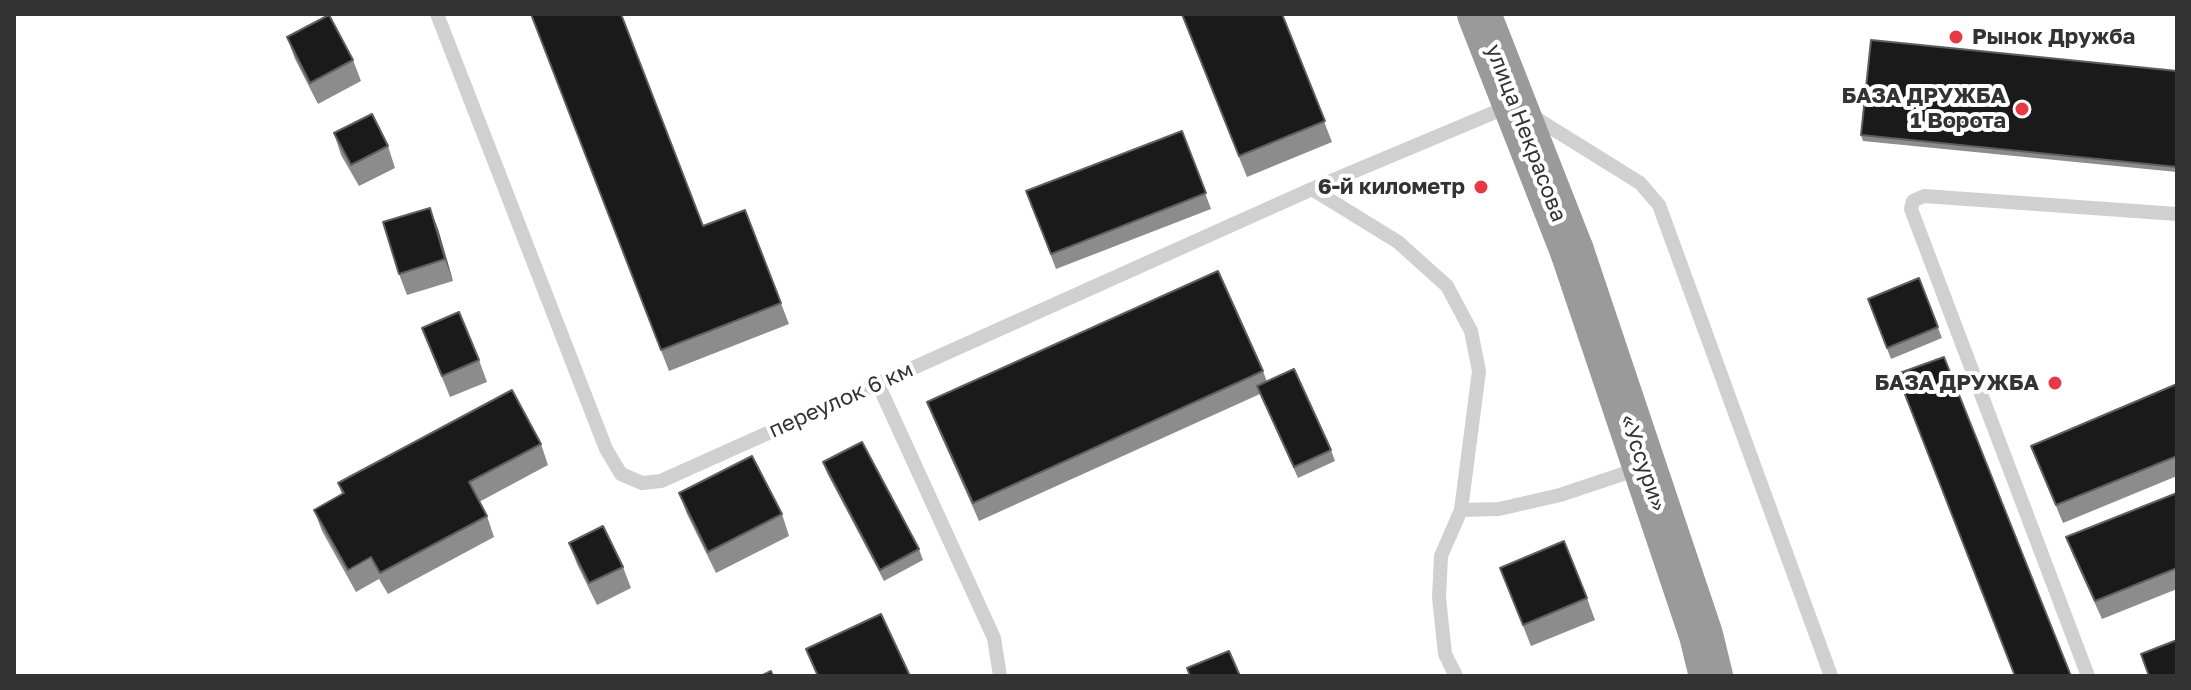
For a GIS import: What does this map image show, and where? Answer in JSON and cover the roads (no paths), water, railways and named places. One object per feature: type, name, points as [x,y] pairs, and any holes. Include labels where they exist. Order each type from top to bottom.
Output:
[{"type":"highway","name":"улица Некрасова","points":[[1479,14],[1572,251]]},
{"type":"highway","name":"«Уссури»","points":[[1572,251],[1701,635],[1711,676]]},
{"type":"lane","name":"переулок 6 км","points":[[437,14],[606,449],[621,474],[642,483],[661,481],[1312,189],[1514,104]]},
{"type":"lane","points":[[1514,104],[1640,183],[1659,205],[1831,676]]},
{"type":"lane","points":[[1312,189],[1408,251],[1447,286],[1471,331],[1479,371],[1461,510],[1441,556],[1439,598],[1445,654],[1456,676]]},
{"type":"lane","points":[[2088,676],[1911,209],[1913,201],[1924,196],[2177,214]]},
{"type":"lane","points":[[878,384],[994,638],[1000,676]]},
{"type":"lane","points":[[1461,510],[1499,509],[1560,495],[1649,465]]},
{"type":"place","name":"Рынок Дружба","points":[[1956,37]]},
{"type":"place","name":"БАЗА ДРУЖБА 1 Ворота","points":[[2022,109]]},
{"type":"place","name":"6-й километр","points":[[1481,187]]},
{"type":"place","name":"БАЗА ДРУЖБА","points":[[2055,383]]}]
